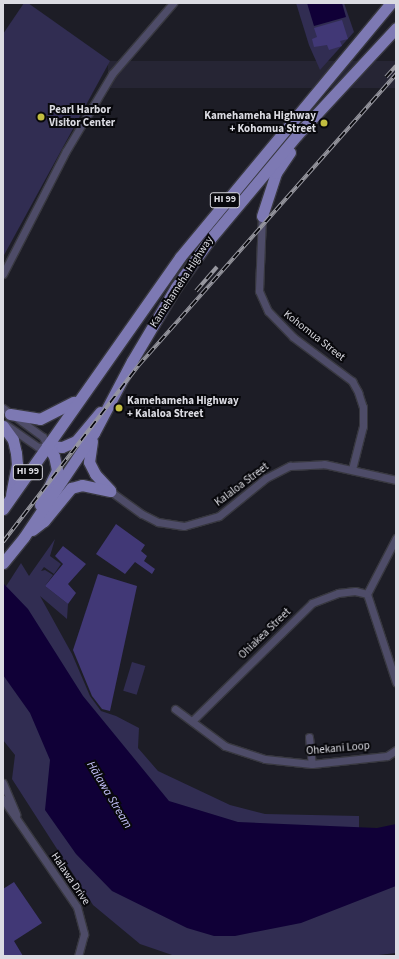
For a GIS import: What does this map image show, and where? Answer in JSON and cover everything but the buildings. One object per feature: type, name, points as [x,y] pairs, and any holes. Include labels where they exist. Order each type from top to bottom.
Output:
[{"type":"main road","name":"Kamehameha Highway","points":[[3,509],[76,401],[180,257],[389,5]]},
{"type":"main road","name":"Kamehameha Highway","points":[[3,563],[24,537],[94,433],[115,392],[176,287],[210,238],[297,135],[392,35],[396,28]]},
{"type":"main road","points":[[262,216],[276,173],[297,135]]},
{"type":"main road","points":[[47,446],[62,447],[76,440],[115,392]]},
{"type":"main road","points":[[7,411],[40,419],[76,401]]},
{"type":"main road","points":[[3,426],[13,440],[17,458],[10,498]]},
{"type":"main road","points":[[94,433],[89,451],[89,462],[95,474],[110,490]]},
{"type":"main road","points":[[35,519],[44,494],[57,470],[54,456],[47,446]]},
{"type":"main road","points":[[24,537],[44,521],[71,488],[82,485],[110,490]]},
{"type":"street","points":[[3,274],[66,151],[112,74],[173,3]]},
{"type":"street","name":"Kohomua Street","points":[[262,216],[259,291],[268,311],[293,337],[352,381],[358,392],[363,407],[363,426],[352,469]]},
{"type":"street","points":[[3,423],[38,447],[47,446],[42,437],[7,411]]},
{"type":"street","name":"Kalaloa Street","points":[[110,490],[142,514],[158,522],[184,526],[219,516],[266,478],[290,466],[324,464],[396,480]]},
{"type":"street","points":[[396,538],[368,594],[369,606],[396,682]]},
{"type":"street","name":"Ohiakea Street","points":[[192,721],[312,603],[338,593],[355,591],[368,594]]},
{"type":"street","name":"Ohekani Loop","points":[[175,708],[225,746],[265,759],[312,764],[387,756],[396,750]]},
{"type":"street","points":[[309,737],[312,764]]},
{"type":"street","name":"Halawa Drive","points":[[3,783],[11,797],[18,820]]},
{"type":"street","name":"Halawa Drive","points":[[3,799],[80,913],[84,934],[78,956]]},
{"type":"shaded area","name":"Pearl Harbor Visitor Center","points":[[24,3],[28,3],[110,61],[3,257],[3,34]]},
{"type":"shaded area","points":[[296,3],[344,3],[354,32],[320,70],[309,45]]},
{"type":"shaded area","points":[[108,61],[396,61],[396,88],[108,88]]},
{"type":"shaded area","points":[[55,539],[50,556],[61,564],[54,574],[44,567],[41,571],[45,570],[53,575],[45,586],[68,604],[67,619],[40,596],[72,654],[90,696],[101,711],[116,716],[139,728],[138,748],[158,771],[230,805],[265,814],[359,816],[359,833],[342,845],[139,810],[3,591],[21,563],[29,576]]},
{"type":"shaded area","points":[[3,641],[72,789],[396,860],[396,953],[370,956],[175,956],[140,944],[93,905],[12,779],[15,755],[3,740]]},
{"type":"shaded area","points":[[132,662],[145,666],[137,695],[123,691]]},
{"type":"water","points":[[307,3],[342,3],[346,17],[314,26]]},
{"type":"water","name":"Hālawa Stream","points":[[3,583],[28,609],[83,696],[169,801],[238,822],[377,828],[396,824],[396,886],[301,923],[235,936],[214,936],[187,928],[112,891],[76,854],[45,810],[50,760],[30,713],[3,675]]},
{"type":"railway","points":[[386,77],[396,66]]},
{"type":"railway","points":[[3,542],[138,366],[396,74]]},
{"type":"railway","points":[[196,291],[217,267]]},
{"type":"place","name":"Pearl Harbor Visitor Center","points":[[41,117]]},
{"type":"place","name":"Kamehameha Highway + Kohomua Street","points":[[324,123]]},
{"type":"place","name":"Kamehameha Highway + Kalaloa Street","points":[[119,408]]}]
